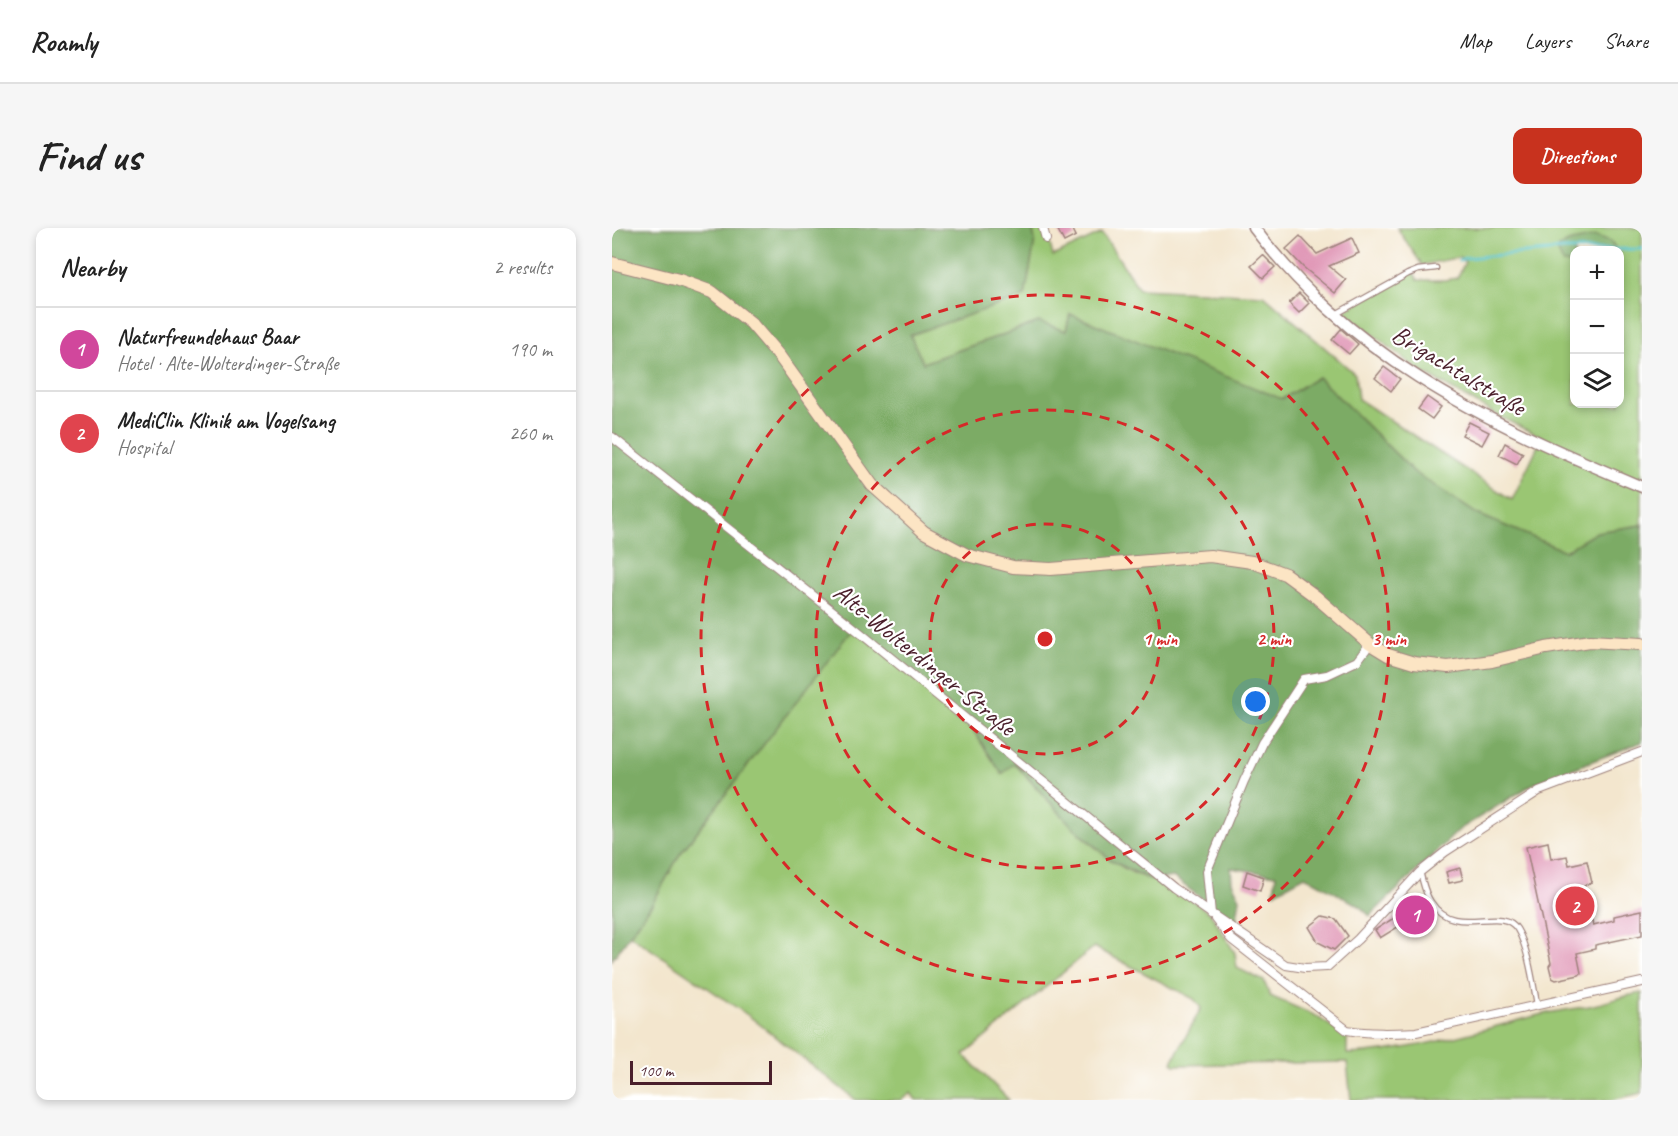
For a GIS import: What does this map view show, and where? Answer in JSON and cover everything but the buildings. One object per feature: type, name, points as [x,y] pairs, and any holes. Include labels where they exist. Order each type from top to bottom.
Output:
[{"type":"main road","points":[[612,263],[679,280],[712,292],[751,323],[780,357],[872,485],[924,532],[967,555],[1013,567],[1051,569],[1210,556],[1252,562],[1285,574],[1315,596],[1371,644],[1388,655],[1414,663],[1448,667],[1492,661],[1546,648],[1590,641],[1642,644]]},
{"type":"street","points":[[1043,228],[1046,239]]},
{"type":"street","name":"Brigachtalstraße","points":[[1254,228],[1280,262],[1336,314],[1417,377],[1491,419],[1642,487]]},
{"type":"street","name":"Alte-Wolterdinger-Straße","points":[[612,437],[853,627],[1162,879],[1286,964],[1305,968],[1327,967],[1358,939],[1420,872],[1445,852],[1539,791],[1642,752]]},
{"type":"street","points":[[1211,914],[1208,871],[1244,781],[1262,743],[1304,679],[1327,675],[1357,662],[1371,644]]},
{"type":"street","name":"Alte-Wolterdinger-Straße","points":[[1211,914],[1231,939],[1347,1030],[1382,1034],[1416,1032],[1642,982]]},
{"type":"lane","points":[[1336,314],[1408,274],[1418,270],[1437,268]]},
{"type":"lane","points":[[1420,872],[1429,900],[1436,909],[1447,916],[1462,922],[1491,918],[1505,920],[1516,927],[1528,959],[1537,1004]]},
{"type":"green space","points":[[612,228],[1032,228],[1035,240],[1025,296],[910,335],[923,363],[1039,322],[1066,331],[1070,314],[1282,399],[1318,377],[1414,472],[1477,514],[1565,551],[1597,532],[1642,525],[1642,742],[1533,784],[1460,829],[1370,916],[1358,905],[1305,876],[1274,893],[1276,875],[1231,868],[1232,882],[1240,898],[1236,924],[1173,877],[1151,880],[1112,861],[1070,824],[1015,763],[1002,774],[967,721],[853,628],[680,854],[652,904],[612,960]]},
{"type":"green space","points":[[1032,228],[1046,228],[1053,256],[1102,233],[1139,289],[1264,295],[1355,374],[1358,399],[1512,500],[1542,437],[1500,417],[1417,369],[1343,311],[1413,271],[1418,280],[1457,278],[1465,262],[1460,257],[1422,265],[1397,228],[1642,228],[1642,525],[1597,532],[1565,551],[1477,514],[1414,472],[1318,377],[1282,400],[1070,314],[1066,331],[1039,322],[923,363],[910,335],[1025,296],[1035,240]]},
{"type":"green space","points":[[1596,236],[1611,241],[1614,246],[1570,246],[1570,264],[1563,263],[1558,252],[1559,247],[1568,242]]},
{"type":"green space","points":[[853,627],[967,721],[1002,774],[1014,763],[1062,815],[1103,853],[1124,868],[1144,877],[1162,879],[1211,914],[1235,953],[1237,968],[1264,981],[1270,996],[1314,1015],[1347,1037],[1347,1054],[1420,1045],[1539,1015],[1591,1006],[1642,993],[1642,1093],[1612,1100],[1351,1100],[1347,1062],[1175,1065],[1172,1062],[1201,1008],[1194,999],[1094,947],[964,1055],[1009,1100],[916,1100],[911,1093],[901,1100],[856,1100],[749,1016],[630,935],[652,904],[680,854]]},
{"type":"waterway","points":[[1459,261],[1465,258],[1562,250],[1642,249]]},
{"type":"place","name":"MediClin Klinik am Vogelsang","points":[[1575,906]]},
{"type":"place","name":"Naturfreundehaus Baar","points":[[1415,915]]}]
